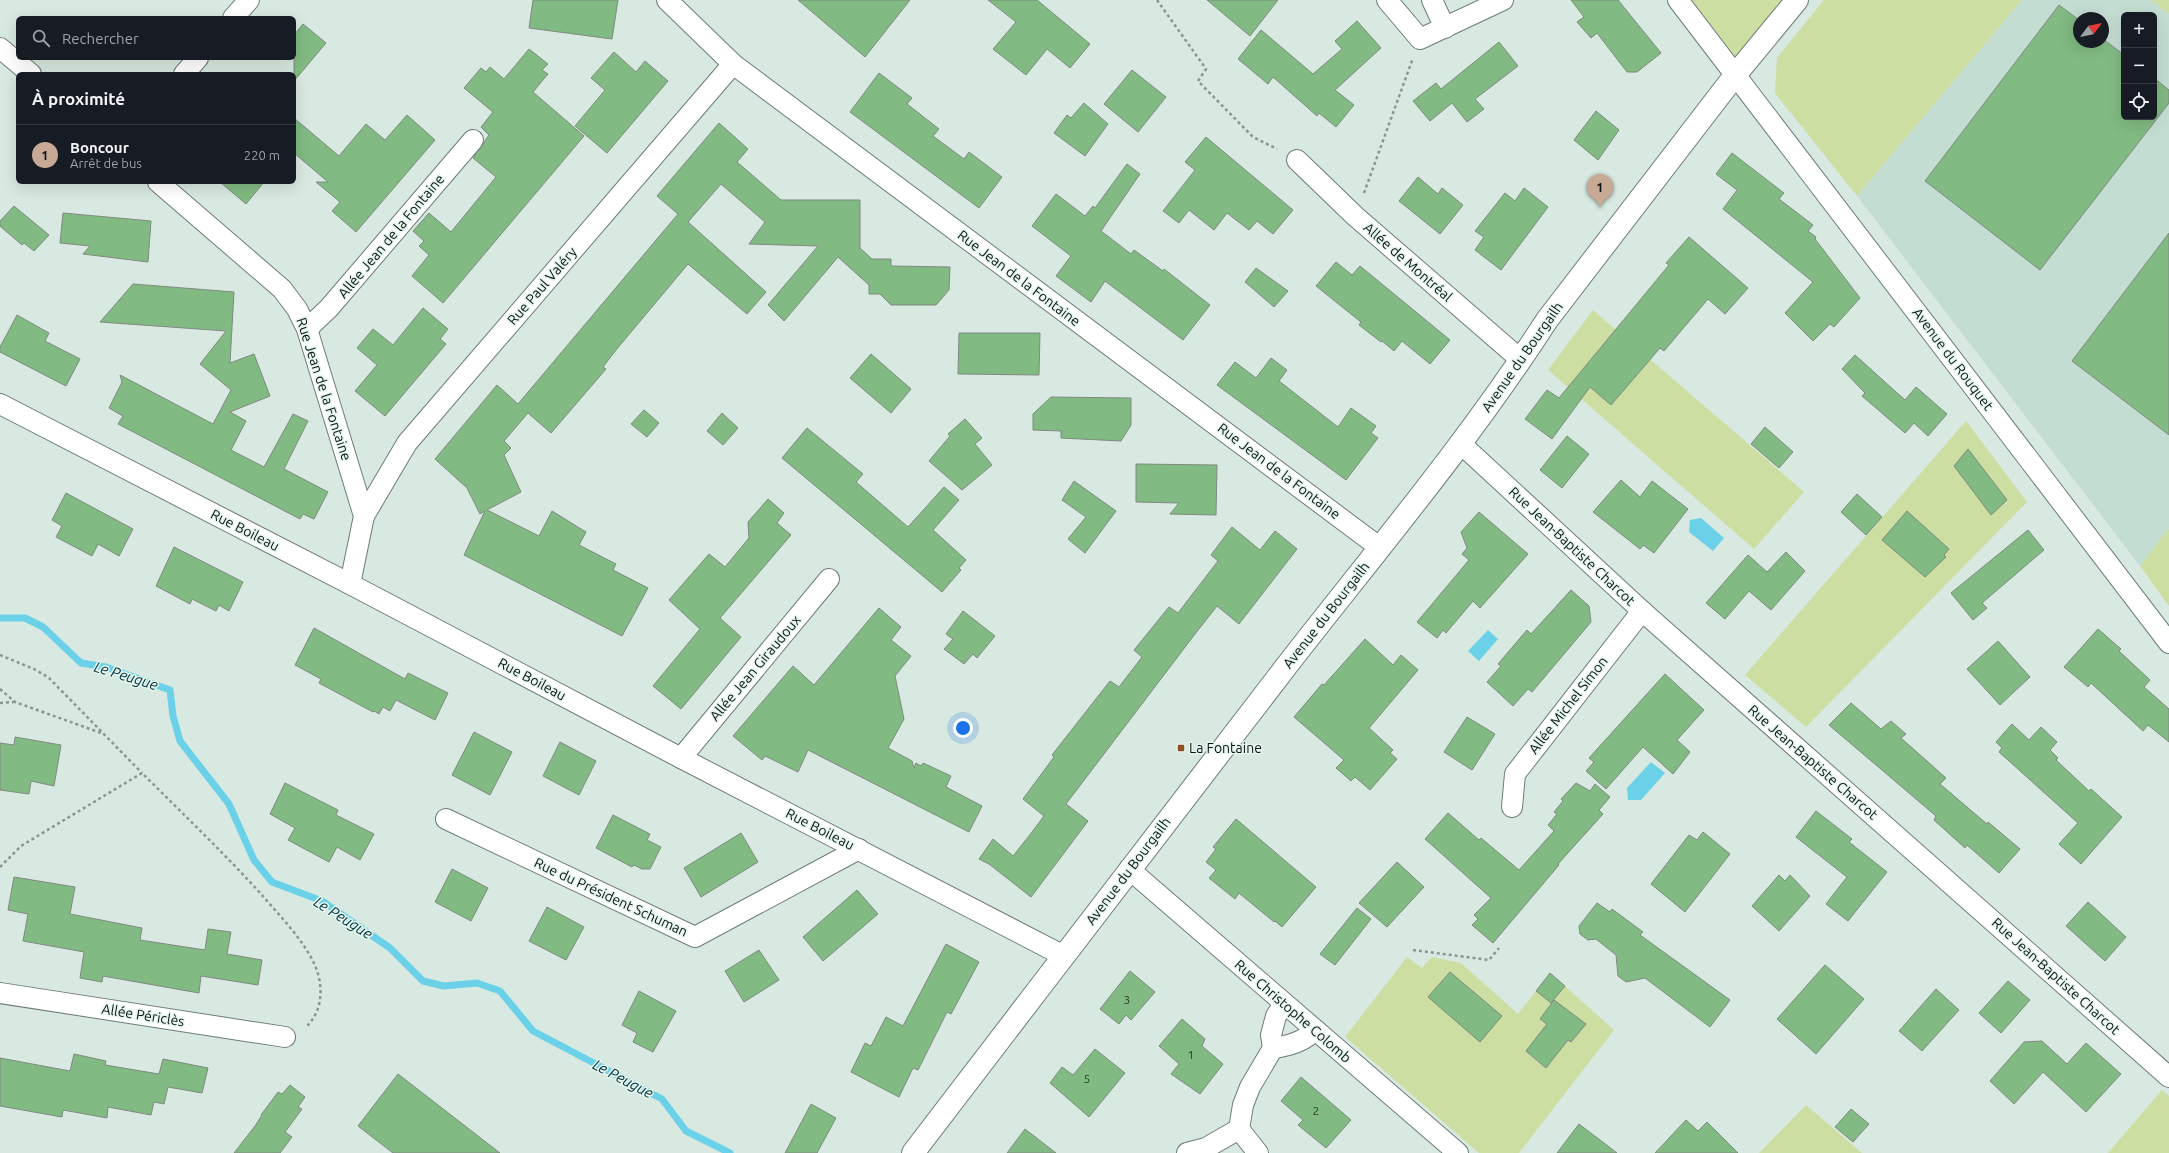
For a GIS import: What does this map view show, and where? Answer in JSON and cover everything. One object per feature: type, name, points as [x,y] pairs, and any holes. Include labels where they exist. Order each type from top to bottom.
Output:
[{"type":"main road","name":"Avenue du Bourgailh","points":[[913,1153],[1129,869],[1460,443],[1521,360],[1547,320],[1736,74],[1797,0]]},
{"type":"street","points":[[235,16],[249,0]]},
{"type":"street","name":"Rue Jean de la Fontaine","points":[[667,0],[733,64],[1379,546]]},
{"type":"street","points":[[1387,0],[1420,39],[1503,0]]},
{"type":"street","points":[[1432,0],[1445,28]]},
{"type":"street","name":"Avenue du Rouquet","points":[[1678,0],[2169,643]]},
{"type":"street","points":[[0,48],[29,72]]},
{"type":"street","points":[[186,72],[196,60]]},
{"type":"street","name":"Rue Paul Valéry","points":[[364,516],[407,443],[733,64]]},
{"type":"street","name":"Allée Jean de la Fontaine","points":[[307,329],[329,308],[472,140]]},
{"type":"street","name":"Allée de Montréal","points":[[1297,160],[1355,216],[1521,360]]},
{"type":"street","name":"Rue Jean de la Fontaine","points":[[160,184],[282,289],[297,309],[307,329],[364,516],[350,584]]},
{"type":"street","name":"Rue Boileau","points":[[0,404],[350,584],[681,758],[1064,956]]},
{"type":"street","name":"Rue Jean-Baptiste Charcot","points":[[1460,443],[1642,611],[2169,1077]]},
{"type":"street","name":"Allée Jean Giraudoux","points":[[681,758],[829,579]]},
{"type":"street","name":"Allée Michel Simon","points":[[1512,807],[1515,774],[1642,611]]},
{"type":"street","name":"Rue du Président Schuman","points":[[446,819],[695,936],[859,849]]},
{"type":"street","name":"Rue Christophe Colomb","points":[[1129,869],[1458,1153]]},
{"type":"street","name":"Allée Périclès","points":[[0,993],[285,1037]]},
{"type":"street","points":[[1187,1153],[1206,1148],[1239,1129],[1244,1105],[1250,1087],[1273,1048],[1271,1035],[1276,1016],[1284,1004]]},
{"type":"street","points":[[1273,1048],[1290,1046],[1310,1036],[1315,1030]]},
{"type":"street","points":[[1239,1129],[1258,1153]]},
{"type":"path","points":[[1157,0],[1206,69],[1198,81],[1253,137],[1297,160]]},
{"type":"path","points":[[1355,216],[1420,39]]},
{"type":"path","points":[[0,655],[34,668],[48,676],[104,735],[234,865],[287,923],[313,962],[321,989],[318,1013],[306,1027],[285,1037]]},
{"type":"path","points":[[0,689],[15,702],[104,735]]},
{"type":"path","points":[[0,703],[15,702]]},
{"type":"path","points":[[0,867],[21,846],[142,773]]},
{"type":"path","points":[[1413,950],[1489,960],[1499,948]]},
{"type":"shaded area","points":[[2022,0],[2151,0],[2169,14],[2169,528],[2140,566],[1857,196]]},
{"type":"green space","points":[[1678,0],[1797,0],[1736,74]]},
{"type":"green space","points":[[1824,0],[2022,0],[1857,196],[1775,93],[1777,58]]},
{"type":"green space","points":[[2151,0],[2169,0],[2169,14]]},
{"type":"green space","points":[[1593,310],[1804,492],[1754,549],[1548,370]]},
{"type":"green space","points":[[1966,421],[2027,502],[1806,727],[1745,675]]},
{"type":"green space","points":[[2169,528],[2169,606],[2140,566]]},
{"type":"green space","points":[[1407,957],[1422,968],[1432,957],[1461,963],[1518,1014],[1550,973],[1614,1030],[1519,1153],[1479,1153],[1345,1037]]},
{"type":"green space","points":[[2162,1090],[2169,1096],[2169,1153],[2108,1153]]},
{"type":"green space","points":[[1806,1105],[1862,1153],[1759,1153]]},
{"type":"water","points":[[1701,518],[1724,538],[1713,551],[1689,532],[1690,520]]},
{"type":"water","points":[[1488,630],[1498,639],[1479,661],[1468,651]]},
{"type":"water","points":[[1651,762],[1665,773],[1641,800],[1628,800],[1627,788]]},
{"type":"building","points":[[533,0],[618,0],[612,39],[529,28]]},
{"type":"building","points":[[798,0],[910,0],[865,57]]},
{"type":"building","points":[[988,0],[1037,0],[1090,44],[1070,68],[1047,49],[1026,75],[993,49],[1016,22]]},
{"type":"building","points":[[1207,0],[1278,0],[1250,36]]},
{"type":"building","points":[[1571,0],[1618,0],[1661,53],[1637,72],[1627,72],[1597,33],[1591,38],[1577,22],[1584,17]]},
{"type":"building","points":[[2059,5],[2073,16],[2073,48],[2109,48],[2109,44],[2121,53],[2121,120],[2156,120],[2040,270],[1925,181]]},
{"type":"building","points":[[1357,21],[1381,48],[1335,90],[1354,105],[1336,127],[1319,113],[1317,116],[1273,77],[1268,84],[1238,59],[1261,30],[1313,74],[1342,49],[1335,41]]},
{"type":"building","points":[[303,24],[326,43],[296,79],[296,72],[294,72],[294,60],[296,60],[296,33]]},
{"type":"building","points":[[1499,42],[1518,66],[1475,99],[1484,109],[1467,122],[1452,103],[1430,121],[1413,101],[1436,83],[1441,89]]},
{"type":"building","points":[[529,49],[548,64],[542,70],[548,74],[533,92],[584,136],[443,303],[412,276],[429,255],[419,246],[424,241],[413,231],[429,213],[451,232],[496,177],[473,158],[489,135],[481,127],[493,112],[464,88],[481,68],[486,72],[490,67],[504,79]]},
{"type":"building","points":[[614,52],[636,72],[645,61],[668,81],[607,153],[575,126],[605,90],[591,78]]},
{"type":"building","points":[[1132,70],[1166,97],[1138,132],[1104,104]]},
{"type":"building","points":[[879,73],[912,98],[907,104],[939,129],[933,136],[964,159],[969,152],[1002,177],[979,208],[850,112]]},
{"type":"building","points":[[2157,80],[2169,90],[2169,103],[2157,119]]},
{"type":"building","points":[[1084,103],[1108,124],[1085,156],[1054,133],[1067,115],[1071,118]]},
{"type":"building","points":[[1596,111],[1619,130],[1598,160],[1574,140]]},
{"type":"building","points":[[407,115],[435,140],[356,232],[332,211],[340,202],[316,182],[328,182],[296,155],[296,120],[339,156],[366,124],[385,140]]},
{"type":"building","points":[[719,123],[748,149],[737,162],[781,200],[860,200],[860,248],[872,259],[891,259],[891,266],[950,267],[949,290],[936,305],[891,305],[880,294],[869,294],[869,285],[838,257],[784,321],[768,305],[818,246],[749,244],[765,222],[721,184],[688,222],[766,292],[747,314],[688,264],[616,350],[603,367],[606,369],[551,433],[528,413],[504,441],[511,448],[504,455],[521,492],[487,510],[539,536],[552,511],[586,532],[579,545],[616,564],[613,570],[648,588],[622,636],[464,555],[485,511],[480,514],[467,488],[435,459],[497,385],[518,404],[678,214],[657,196]]},
{"type":"building","points":[[1206,137],[1293,210],[1273,234],[1257,221],[1249,230],[1227,213],[1214,230],[1189,210],[1179,223],[1163,211],[1195,170],[1185,162]]},
{"type":"building","points":[[1732,153],[1784,193],[1779,199],[1813,225],[1808,231],[1816,237],[1815,239],[1860,298],[1834,327],[1830,324],[1813,341],[1785,313],[1813,282],[1723,209],[1737,190],[1716,174]]},
{"type":"building","points":[[1127,164],[1140,174],[1101,231],[1131,254],[1134,250],[1163,271],[1164,269],[1210,305],[1183,340],[1105,281],[1091,302],[1056,276],[1071,256],[1032,226],[1056,194],[1085,216],[1093,206],[1095,208]]},
{"type":"building","points":[[1418,177],[1438,194],[1442,188],[1463,205],[1440,234],[1399,201]]},
{"type":"building","points":[[222,184],[262,184],[246,204]]},
{"type":"building","points":[[1524,188],[1548,207],[1501,270],[1475,250],[1484,237],[1475,231],[1505,193],[1515,201]]},
{"type":"building","points":[[14,206],[49,235],[34,251],[24,243],[22,245],[0,226],[0,221]]},
{"type":"building","points":[[63,213],[151,221],[148,262],[83,254],[90,246],[60,243]]},
{"type":"building","points":[[2169,233],[2169,435],[2072,361]]},
{"type":"building","points":[[1689,237],[1748,288],[1725,314],[1708,299],[1664,351],[1660,348],[1611,405],[1590,387],[1552,439],[1525,419],[1547,390],[1559,398],[1669,265],[1666,263]]},
{"type":"building","points":[[1336,262],[1352,275],[1360,266],[1450,340],[1430,364],[1402,341],[1394,351],[1359,325],[1361,322],[1316,286]]},
{"type":"building","points":[[1256,268],[1288,291],[1274,307],[1245,282]]},
{"type":"building","points":[[133,284],[234,292],[230,363],[254,354],[270,396],[230,412],[246,421],[231,450],[264,467],[293,414],[308,421],[284,469],[328,492],[314,519],[303,514],[300,519],[118,424],[123,416],[109,408],[122,382],[120,375],[213,424],[231,390],[200,364],[226,331],[100,322]]},
{"type":"building","points":[[423,308],[448,329],[440,339],[446,344],[385,416],[355,391],[377,365],[357,348],[373,329],[393,345]]},
{"type":"building","points":[[17,315],[49,333],[45,341],[80,359],[66,386],[0,352],[0,347]]},
{"type":"building","points":[[959,333],[1040,333],[1039,375],[958,374]]},
{"type":"building","points":[[871,354],[911,389],[891,413],[850,378]]},
{"type":"building","points":[[1855,355],[1905,400],[1916,387],[1947,414],[1928,436],[1914,423],[1905,433],[1862,396],[1865,393],[1842,369]]},
{"type":"building","points":[[1271,358],[1287,370],[1279,381],[1338,427],[1351,408],[1376,426],[1371,433],[1378,438],[1346,480],[1217,385],[1235,362],[1256,378]]},
{"type":"building","points":[[1051,397],[1131,398],[1131,425],[1121,441],[1061,438],[1061,431],[1033,430],[1033,414]]},
{"type":"building","points":[[644,410],[659,423],[647,437],[631,424]]},
{"type":"building","points":[[722,413],[738,428],[723,445],[707,431]]},
{"type":"building","points":[[965,419],[982,438],[975,444],[992,465],[962,490],[929,461],[950,436],[948,434]]},
{"type":"building","points":[[1765,427],[1793,452],[1779,468],[1751,444]]},
{"type":"building","points":[[807,428],[863,474],[856,482],[908,527],[944,487],[959,500],[933,530],[966,560],[959,568],[961,570],[942,592],[782,458]]},
{"type":"building","points":[[1567,436],[1589,454],[1562,488],[1540,470]]},
{"type":"building","points":[[1968,449],[2007,500],[1991,515],[1954,466]]},
{"type":"building","points":[[1136,464],[1217,465],[1216,515],[1170,514],[1179,503],[1136,502]]},
{"type":"building","points":[[1621,480],[1640,497],[1652,481],[1688,509],[1654,553],[1643,545],[1640,549],[1593,512]]},
{"type":"building","points":[[1074,481],[1116,511],[1085,553],[1068,539],[1086,517],[1062,500]]},
{"type":"building","points":[[66,493],[133,529],[119,556],[98,544],[92,556],[56,537],[62,526],[52,520]]},
{"type":"building","points":[[1857,494],[1882,517],[1866,535],[1841,512]]},
{"type":"building","points":[[768,499],[784,513],[777,523],[791,535],[720,618],[741,637],[681,709],[653,686],[700,629],[669,600],[709,554],[725,567],[749,538],[748,522]]},
{"type":"building","points":[[1907,511],[1949,549],[1944,555],[1946,557],[1925,577],[1882,540]]},
{"type":"building","points":[[1479,512],[1528,554],[1480,608],[1473,601],[1446,633],[1443,630],[1437,638],[1417,622],[1469,560],[1462,554],[1467,548],[1461,532]]},
{"type":"building","points":[[1232,527],[1260,550],[1275,531],[1297,549],[1239,624],[1217,606],[1195,634],[1066,804],[1088,821],[1031,897],[989,864],[979,859],[993,839],[1013,856],[1029,836],[1044,816],[1023,799],[1054,757],[1052,755],[1110,681],[1119,687],[1142,657],[1134,650],[1169,607],[1178,613],[1218,561],[1211,555]]},
{"type":"building","points":[[2028,530],[2044,550],[1982,603],[1987,608],[1973,620],[1951,593]]},
{"type":"building","points":[[174,547],[243,582],[229,611],[219,605],[216,611],[192,599],[190,604],[156,586]]},
{"type":"building","points":[[1786,552],[1805,571],[1771,610],[1749,591],[1725,619],[1706,603],[1748,555],[1767,572]]},
{"type":"building","points":[[1571,590],[1589,606],[1591,622],[1532,692],[1528,689],[1513,706],[1487,682],[1501,666],[1498,664],[1527,630],[1531,634]]},
{"type":"building","points":[[879,608],[901,627],[891,640],[911,656],[895,676],[904,719],[888,748],[912,761],[914,768],[916,763],[921,766],[923,763],[951,776],[946,787],[982,806],[969,832],[808,750],[798,772],[765,756],[762,760],[733,736],[793,666],[814,685]]},
{"type":"building","points":[[963,611],[995,636],[977,658],[973,654],[964,664],[944,649],[953,639],[946,634]]},
{"type":"building","points":[[314,628],[405,679],[408,673],[448,693],[435,720],[396,700],[390,711],[383,707],[379,714],[374,711],[373,712],[319,683],[321,679],[295,665]]},
{"type":"building","points":[[2098,629],[2121,649],[2119,651],[2150,680],[2144,687],[2169,709],[2169,742],[2148,725],[2143,731],[2091,683],[2088,687],[2064,667]]},
{"type":"building","points":[[1365,639],[1393,665],[1401,655],[1418,670],[1369,728],[1393,750],[1390,753],[1397,759],[1370,790],[1355,777],[1351,781],[1336,768],[1344,760],[1294,717],[1322,684],[1324,685]]},
{"type":"building","points":[[1998,641],[2030,677],[2000,705],[1967,669]]},
{"type":"building","points":[[1665,674],[1704,710],[1677,740],[1690,752],[1673,774],[1643,747],[1606,789],[1586,771],[1594,762],[1589,758]]},
{"type":"building","points":[[1851,703],[1881,729],[1891,721],[1906,734],[1901,738],[1946,778],[1940,784],[1987,824],[1988,822],[2020,849],[1999,873],[1967,845],[1965,848],[1934,820],[1936,816],[1829,725]]},
{"type":"building","points":[[1467,717],[1495,734],[1472,770],[1444,752]]},
{"type":"building","points":[[2012,724],[2029,740],[2041,727],[2057,742],[2050,750],[2058,758],[2056,760],[2089,791],[2091,789],[2122,817],[2081,864],[2059,844],[2078,823],[1999,752],[2002,748],[1996,742]]},
{"type":"building","points":[[474,732],[512,752],[490,795],[452,775]]},
{"type":"building","points":[[15,737],[61,745],[54,786],[31,781],[29,794],[0,790],[0,743],[14,745]]},
{"type":"building","points":[[560,742],[596,761],[579,795],[543,776]]},
{"type":"building","points":[[285,783],[338,810],[336,815],[374,834],[360,860],[337,847],[329,862],[288,840],[295,828],[270,814]]},
{"type":"building","points":[[1576,783],[1590,791],[1595,784],[1610,797],[1599,810],[1603,814],[1558,864],[1559,865],[1493,943],[1472,925],[1478,919],[1474,915],[1491,898],[1425,839],[1448,813],[1479,840],[1481,838],[1519,870],[1554,831],[1548,825],[1557,814],[1554,812],[1563,801],[1561,799]]},
{"type":"building","points":[[1816,811],[1852,839],[1849,842],[1887,872],[1848,921],[1826,904],[1847,877],[1796,837]]},
{"type":"building","points":[[613,815],[650,834],[647,840],[661,847],[650,869],[642,869],[634,865],[632,867],[596,848]]},
{"type":"building","points":[[1236,819],[1316,887],[1282,927],[1239,893],[1235,899],[1209,878],[1216,870],[1206,862],[1216,849],[1213,847]]},
{"type":"building","points":[[1703,832],[1730,854],[1685,912],[1651,884],[1689,835],[1697,840]]},
{"type":"building","points":[[741,833],[758,862],[701,897],[684,868]]},
{"type":"building","points":[[1397,862],[1424,887],[1387,927],[1359,903]]},
{"type":"building","points":[[452,869],[488,888],[471,921],[435,902]]},
{"type":"building","points":[[1779,875],[1785,881],[1790,875],[1810,896],[1779,931],[1752,906]]},
{"type":"building","points":[[14,877],[75,887],[70,914],[142,928],[140,940],[205,950],[208,929],[231,932],[227,954],[262,960],[258,985],[201,976],[199,993],[103,976],[102,982],[80,978],[84,952],[23,941],[28,914],[8,910]]},
{"type":"building","points":[[857,890],[878,914],[823,961],[803,937]]},
{"type":"building","points":[[2088,902],[2126,937],[2105,961],[2066,926]]},
{"type":"building","points":[[1597,903],[1610,912],[1612,909],[1643,932],[1640,935],[1730,1000],[1710,1027],[1645,978],[1626,982],[1618,976],[1616,955],[1596,939],[1588,940],[1580,934],[1579,926]]},
{"type":"building","points":[[547,907],[584,927],[566,960],[529,941]]},
{"type":"building","points":[[1357,908],[1371,919],[1335,965],[1320,954]]},
{"type":"building","points":[[946,944],[979,962],[951,1014],[947,1012],[918,1070],[913,1068],[899,1097],[851,1072],[865,1043],[871,1046],[886,1017],[903,1026]]},
{"type":"building","points":[[759,950],[779,980],[744,1002],[725,971]]},
{"type":"building","points":[[1825,965],[1864,999],[1816,1054],[1777,1019]]},
{"type":"building","points":[[1130,971],[1155,992],[1131,1020],[1126,1015],[1119,1024],[1100,1009]]},
{"type":"building","points":[[1450,972],[1502,1016],[1480,1042],[1428,997]]},
{"type":"building","points":[[1550,973],[1565,986],[1551,1003],[1536,991]]},
{"type":"building","points":[[2008,981],[2030,1000],[2001,1033],[1979,1013]]},
{"type":"building","points":[[1936,989],[1959,1010],[1922,1051],[1899,1031]]},
{"type":"building","points":[[639,991],[676,1011],[653,1052],[633,1042],[637,1033],[622,1025]]},
{"type":"building","points":[[1554,1000],[1586,1024],[1571,1042],[1568,1040],[1546,1068],[1526,1051],[1547,1024],[1540,1019]]},
{"type":"building","points":[[1182,1019],[1205,1039],[1202,1046],[1223,1064],[1200,1094],[1171,1074],[1179,1064],[1159,1046]]},
{"type":"building","points":[[2042,1041],[2067,1064],[2086,1043],[2121,1074],[2086,1112],[2043,1072],[2014,1104],[1990,1081],[2024,1042]]},
{"type":"building","points":[[1095,1049],[1125,1073],[1089,1117],[1050,1083],[1062,1067],[1073,1075]]},
{"type":"building","points":[[74,1054],[106,1061],[105,1065],[159,1074],[163,1059],[208,1068],[202,1093],[168,1087],[164,1104],[154,1102],[151,1115],[108,1107],[107,1118],[63,1110],[62,1117],[0,1106],[0,1058],[70,1071]]},
{"type":"building","points":[[398,1074],[500,1153],[393,1153],[358,1126]]},
{"type":"building","points":[[1301,1077],[1351,1120],[1326,1148],[1298,1125],[1303,1120],[1281,1101]]},
{"type":"building","points":[[290,1085],[305,1097],[298,1107],[302,1109],[285,1132],[292,1137],[280,1153],[234,1153],[255,1126],[278,1092],[282,1094]]},
{"type":"building","points":[[811,1104],[836,1118],[817,1153],[785,1153]]},
{"type":"building","points":[[1851,1109],[1869,1124],[1853,1142],[1835,1127]]},
{"type":"building","points":[[1686,1120],[1698,1131],[1707,1122],[1738,1153],[1655,1153]]},
{"type":"building","points":[[1579,1124],[1617,1153],[1557,1153]]},
{"type":"building","points":[[1025,1129],[1056,1153],[1007,1153]]},
{"type":"waterway","name":"Le Peugue","points":[[0,618],[25,618],[43,627],[81,663],[106,667],[170,690],[173,716],[180,741],[229,804],[254,860],[272,882],[322,901],[390,948],[423,981],[444,986],[477,983],[500,991],[533,1031],[662,1099],[686,1131],[730,1153]]},
{"type":"place","name":"Boncour","points":[[1600,207]]},
{"type":"place","name":"La Fontaine","points":[[1181,748]]}]
